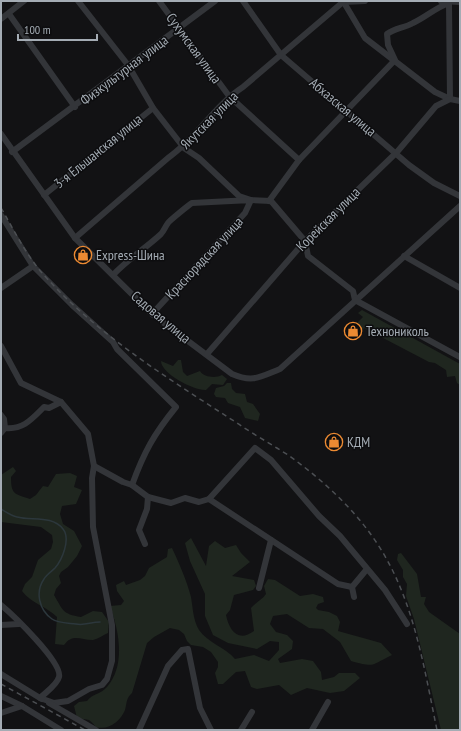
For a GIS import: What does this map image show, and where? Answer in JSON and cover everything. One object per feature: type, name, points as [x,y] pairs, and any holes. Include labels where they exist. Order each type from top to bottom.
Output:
[{"type":"street","points":[[1,19],[24,1]]},
{"type":"street","points":[[78,1],[128,65],[153,108],[184,148],[198,158],[239,196],[251,200]]},
{"type":"street","name":"Сухумская улица","points":[[159,1],[229,96],[299,160]]},
{"type":"street","name":"Физкультурная улица","points":[[12,152],[75,107],[128,65],[215,1]]},
{"type":"street","name":"Абхазская улица","points":[[243,1],[281,55],[396,152],[409,165],[434,183],[460,196]]},
{"type":"street","points":[[343,1],[365,1]]},
{"type":"street","points":[[343,1],[365,38],[435,92],[450,99],[460,101]]},
{"type":"street","name":"Якутская улица","points":[[75,238],[168,158],[184,148],[229,96],[243,87],[343,1]]},
{"type":"street","points":[[441,1],[460,2]]},
{"type":"street","points":[[395,60],[388,44],[387,34],[393,30],[414,23],[436,8],[448,2]]},
{"type":"street","points":[[448,2],[450,99]]},
{"type":"street","points":[[9,14],[75,107]]},
{"type":"street","points":[[269,201],[299,160],[395,60]]},
{"type":"street","name":"Корейская улица","points":[[207,354],[305,240],[396,152],[436,106],[450,99]]},
{"type":"street","name":"3-я Ельшанская улица","points":[[44,195],[153,108]]},
{"type":"street","name":"Садовая улица","points":[[1,134],[12,152],[75,238],[152,314],[232,374],[246,380],[280,369],[460,206]]},
{"type":"street","points":[[113,275],[127,260],[162,233],[168,223],[182,213],[187,205],[192,203],[251,200],[271,201],[305,240],[308,256],[353,291],[355,300],[460,357]]},
{"type":"street","name":"Краснорядская улица","points":[[152,314],[245,213],[251,200]]},
{"type":"street","points":[[1,215],[33,266],[72,305],[113,342],[117,349],[176,407],[155,433],[142,456],[132,485]]},
{"type":"street","points":[[404,256],[460,288]]},
{"type":"street","points":[[1,288],[33,266]]},
{"type":"street","points":[[1,346],[21,384],[61,402],[88,434],[94,466],[92,516],[112,625],[112,661],[107,679],[102,685],[89,689],[68,701],[54,703],[40,698]]},
{"type":"street","points":[[1,415],[4,419],[3,430],[14,429],[28,423],[44,407],[49,408],[61,402]]},
{"type":"street","points":[[94,466],[123,482],[132,485],[148,497],[171,503],[184,498],[199,502],[209,499],[255,448],[271,460],[319,516],[340,536],[385,590],[407,624]]},
{"type":"street","points":[[146,544],[139,530],[147,509],[148,497]]},
{"type":"street","points":[[209,499],[338,584],[352,587]]},
{"type":"street","points":[[259,588],[270,540]]},
{"type":"street","points":[[352,587],[367,569]]},
{"type":"street","points":[[352,587],[354,597]]},
{"type":"street","points":[[1,605],[52,658],[59,669],[59,677],[40,698]]},
{"type":"street","points":[[1,625],[19,624]]},
{"type":"street","points":[[139,730],[168,666],[182,650],[188,649],[200,708],[211,730]]},
{"type":"street","points":[[1,674],[96,730]]},
{"type":"street","points":[[1,696],[22,706],[62,730]]},
{"type":"street","points":[[312,730],[328,702]]},
{"type":"street","points":[[1,713],[22,706]]},
{"type":"street","points":[[241,730],[252,712]]},
{"type":"shaded area","points":[[362,310],[460,364],[460,385],[457,383],[455,376],[447,377],[446,370],[435,363],[429,362],[364,328],[363,330],[357,326],[357,323],[363,317],[358,313]]},
{"type":"shaded area","points":[[178,360],[181,360],[183,372],[187,376],[200,371],[207,376],[217,377],[222,375],[227,379],[223,385],[212,384],[206,390],[194,388],[179,381],[162,366],[161,361],[173,366]]},
{"type":"shaded area","points":[[227,383],[231,383],[232,389],[236,393],[245,394],[247,402],[253,404],[260,414],[258,421],[245,418],[240,407],[228,403],[225,398],[216,397],[214,394],[216,388],[224,386]]},
{"type":"shaded area","points":[[13,467],[16,471],[11,477],[14,492],[20,496],[30,499],[36,495],[43,486],[48,487],[56,474],[70,473],[77,476],[74,487],[82,490],[76,504],[62,506],[60,514],[63,524],[74,531],[82,546],[77,556],[68,567],[61,572],[59,576],[61,583],[56,589],[54,595],[61,608],[66,613],[81,617],[93,611],[102,612],[109,622],[108,633],[97,639],[74,638],[67,641],[64,645],[55,644],[57,617],[30,599],[22,591],[25,584],[32,577],[38,560],[51,549],[53,542],[52,535],[41,527],[1,522],[1,475]]},
{"type":"shaded area","points":[[191,538],[206,566],[209,546],[215,541],[225,548],[236,545],[241,553],[250,562],[232,576],[254,580],[256,586],[253,590],[234,595],[230,610],[226,615],[229,626],[235,633],[243,636],[254,631],[251,608],[266,594],[264,586],[268,579],[275,580],[300,596],[313,594],[323,597],[324,602],[318,604],[316,608],[337,616],[340,622],[338,631],[381,643],[392,655],[369,665],[351,661],[340,642],[323,629],[309,628],[287,614],[273,616],[270,624],[276,632],[287,635],[293,641],[292,649],[278,659],[280,663],[302,659],[313,661],[321,672],[322,680],[334,677],[339,673],[355,673],[360,678],[344,691],[330,693],[307,688],[291,695],[279,685],[257,689],[251,687],[245,671],[236,672],[223,684],[218,684],[215,673],[218,667],[218,662],[211,652],[203,647],[191,645],[187,641],[184,634],[179,630],[170,628],[154,637],[147,643],[132,693],[128,699],[123,714],[114,724],[101,728],[96,727],[89,720],[77,718],[74,706],[79,702],[87,701],[105,689],[113,678],[117,669],[119,658],[118,637],[110,606],[121,605],[124,601],[117,591],[116,585],[124,581],[126,585],[140,580],[145,576],[149,568],[167,557],[168,549],[172,548],[183,572],[191,597],[196,622],[199,630],[203,634],[235,659],[254,655],[269,661],[279,650],[279,642],[270,641],[257,649],[228,643],[213,635],[205,616],[205,594],[190,561],[185,543]]},
{"type":"shaded area","points":[[401,553],[417,574],[421,597],[426,597],[424,604],[429,612],[460,634],[460,730],[441,730],[414,619],[406,596],[407,584],[403,577],[403,570],[397,560],[398,554]]},
{"type":"waterway","points":[[1,509],[17,517],[48,520],[58,525],[65,533],[66,544],[63,555],[55,568],[47,575],[41,584],[39,595],[41,606],[44,611],[54,620],[63,623],[82,625],[100,622]]},
{"type":"railway","points":[[1,208],[20,242],[37,267],[64,296],[87,317],[160,373],[288,455],[322,482],[354,513],[372,536],[386,558],[407,605],[415,629],[437,730]]},
{"type":"railway","points":[[1,684],[85,730]]},
{"type":"place","name":"Express-Шина","points":[[83,255]]},
{"type":"place","name":"Технониколь","points":[[353,331]]},
{"type":"place","name":"КДМ","points":[[334,442]]}]
